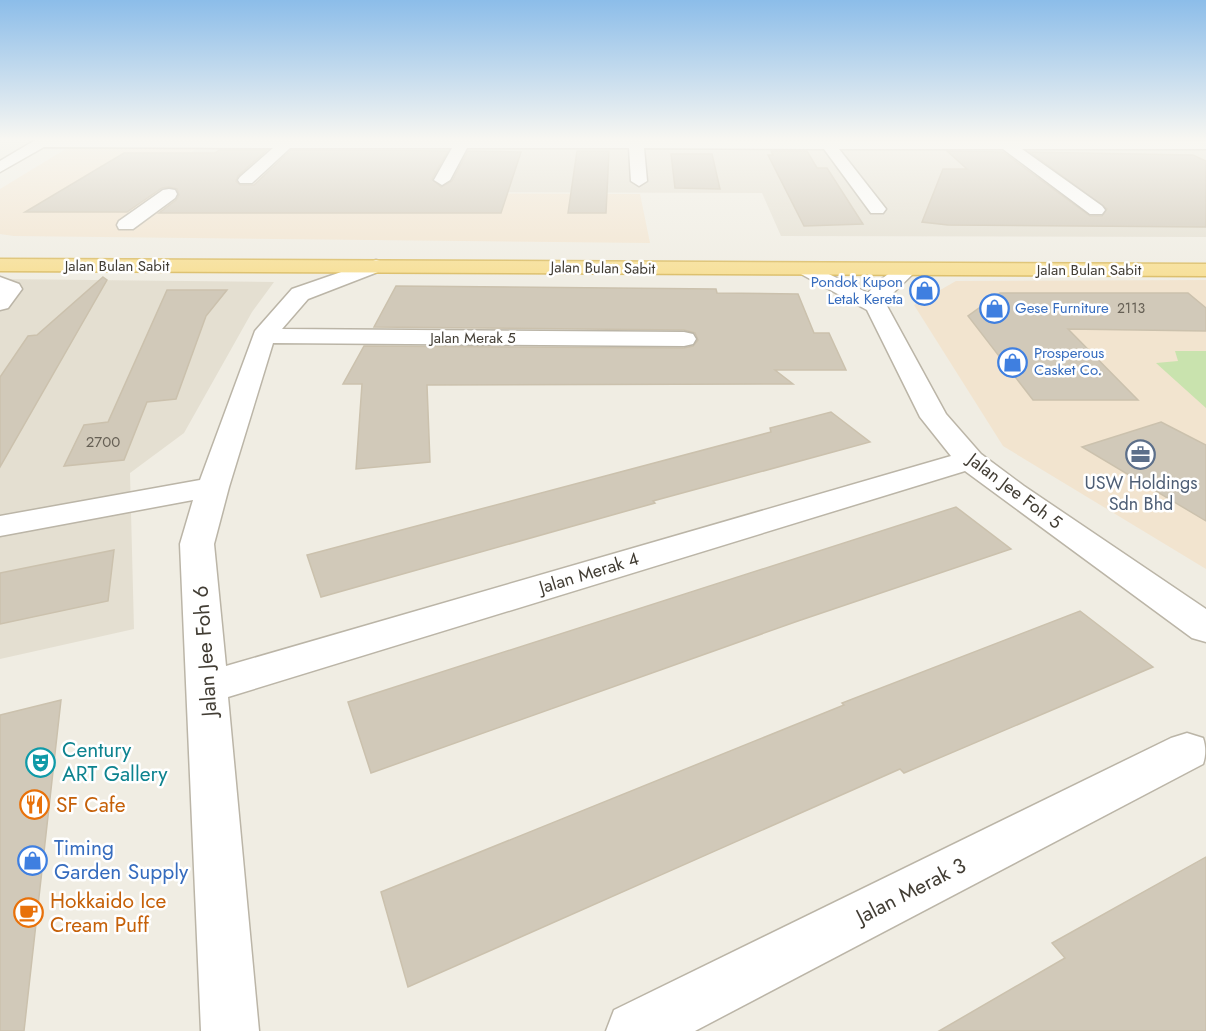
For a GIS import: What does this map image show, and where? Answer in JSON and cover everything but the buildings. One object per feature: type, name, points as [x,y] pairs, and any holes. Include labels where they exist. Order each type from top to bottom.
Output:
[{"type":"main road","name":"Jalan Bulan Sabit","points":[[11,249],[1206,254]]},
{"type":"main road","name":"Jalan Bulan Sabit","points":[[0,266],[1206,270]]},
{"type":"street","points":[[861,187],[877,209]]},
{"type":"street","points":[[1065,187],[1096,210]]},
{"type":"street","points":[[126,225],[169,194]]},
{"type":"street","points":[[273,266],[291,280],[300,294]]},
{"type":"street","name":"Jalan Jee Foh 6","points":[[230,1031],[197,544],[213,487],[263,336],[300,294],[376,266]]},
{"type":"street","points":[[808,270],[876,306],[878,295],[906,270]]},
{"type":"street","points":[[0,283],[11,289],[0,303]]},
{"type":"street","name":"Jalan Jee Foh 5","points":[[876,306],[934,417],[970,460],[1013,493],[1206,628]]},
{"type":"street","name":"Jalan Merak 5","points":[[263,336],[684,339]]},
{"type":"street","name":"Jalan Merak 4","points":[[208,687],[970,460]]},
{"type":"street","points":[[0,526],[213,487]]},
{"type":"street","name":"Jalan Merak 3","points":[[635,1031],[1187,751]]},
{"type":"shaded area","points":[[3,187],[140,187],[133,192],[640,194],[650,243],[14,236],[0,234],[0,189]]},
{"type":"shaded area","points":[[141,187],[1206,187],[1206,237],[781,236],[762,193],[136,191]]},
{"type":"shaded area","points":[[0,279],[274,282],[252,312],[184,433],[130,473],[134,629],[0,659]]},
{"type":"shaded area","points":[[1206,280],[1206,569],[1003,446],[914,305],[956,281]]},
{"type":"green space","points":[[1175,351],[1206,351],[1206,408],[1156,363],[1178,361]]},
{"type":"place","name":"Pondok Kupon Letak Kereta","points":[[924,291]]},
{"type":"place","name":"Gese Furniture","points":[[994,308]]},
{"type":"place","name":"Prosperous Casket Co.","points":[[1013,362]]},
{"type":"place","name":"USW Holdings Sdn Bhd","points":[[1141,454]]},
{"type":"place","name":"Century ART Gallery","points":[[41,762]]},
{"type":"place","name":"SF Cafe","points":[[35,805]]},
{"type":"place","name":"Timing Garden Supply","points":[[33,860]]},
{"type":"place","name":"Hokkaido Ice Cream Puff","points":[[29,913]]}]
